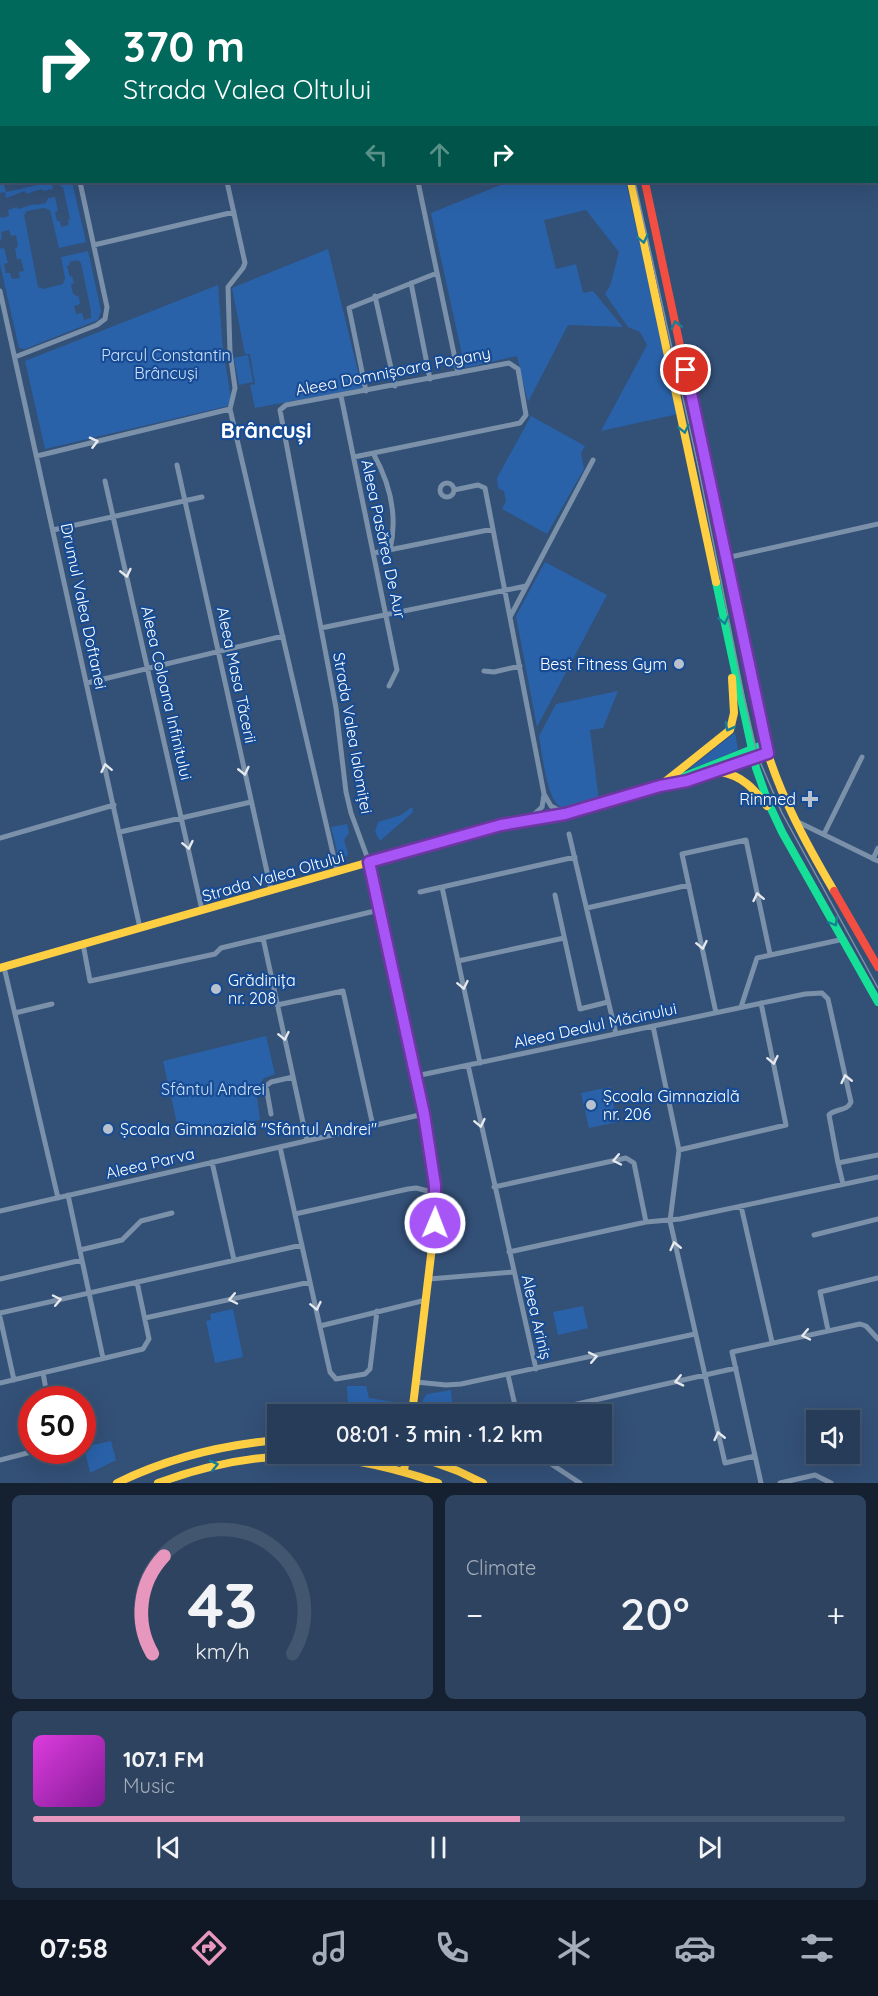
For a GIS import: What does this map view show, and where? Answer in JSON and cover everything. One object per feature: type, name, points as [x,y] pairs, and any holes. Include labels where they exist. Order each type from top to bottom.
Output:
[{"type":"main road","points":[[631,183],[751,750],[775,816],[844,939],[875,989],[878,1002]]},
{"type":"main road","points":[[645,183],[765,744],[798,822],[878,967]]},
{"type":"main road","points":[[649,269],[663,266]]},
{"type":"main road","points":[[660,786],[727,733],[732,725],[734,713],[730,649]]},
{"type":"main road","points":[[740,698],[754,694]]},
{"type":"main road","name":"Strada Valea Oltului","points":[[2,968],[501,825],[565,814],[660,786],[765,744]]},
{"type":"main road","name":"Strada Valea Oltului","points":[[660,786],[719,772],[768,753]]},
{"type":"main road","points":[[719,772],[741,777],[775,816]]},
{"type":"main road","name":"Strada Valea Ialomiței","points":[[369,862],[424,1114],[436,1193],[427,1300],[413,1404]]},
{"type":"main road","points":[[117,1483],[181,1457],[267,1441]]},
{"type":"main road","points":[[158,1483],[187,1472],[227,1462],[286,1455],[370,1462],[404,1470],[438,1483]]},
{"type":"main road","points":[[404,1470],[405,1464]]},
{"type":"main road","points":[[439,1464],[483,1483]]},
{"type":"street","points":[[15,357],[98,325],[105,319],[107,307],[80,183]]},
{"type":"street","points":[[227,183],[245,263],[228,286],[230,352],[235,388],[230,409],[337,871]]},
{"type":"street","points":[[417,183],[458,373]]},
{"type":"street","points":[[94,245],[234,212]]},
{"type":"street","points":[[366,391],[349,308],[436,273]]},
{"type":"street","points":[[411,283],[430,379]]},
{"type":"street","name":"Drumul Valea Doftanei","points":[[0,291],[141,928]]},
{"type":"street","points":[[375,296],[395,386]]},
{"type":"street","name":"Aleea Domnișoara Pogany","points":[[280,410],[286,405],[509,363],[518,369],[526,415],[520,423],[373,453]]},
{"type":"street","name":"Aleea Pasărea De Aur","points":[[341,396],[397,670],[390,686]]},
{"type":"street","points":[[37,456],[230,409]]},
{"type":"street","name":"Strada Valea Ialomiței","points":[[280,410],[338,717],[346,792],[351,813],[369,862]]},
{"type":"street","points":[[354,457],[373,453]]},
{"type":"street","name":"Aleea Pasărea De Aur","points":[[373,453],[382,470],[392,507],[393,527],[390,550]]},
{"type":"street","points":[[510,617],[593,460]]},
{"type":"street","name":"Aleea Masa Tăcerii","points":[[177,465],[271,890]]},
{"type":"street","name":"Aleea Coloana Infinitului","points":[[105,481],[202,910]]},
{"type":"street","points":[[454,490],[483,486],[493,529],[544,794],[542,807],[529,819]]},
{"type":"street","points":[[53,530],[202,497]]},
{"type":"street","points":[[726,558],[878,524]]},
{"type":"street","points":[[374,553],[493,529]]},
{"type":"street","points":[[321,627],[526,586]]},
{"type":"street","points":[[87,682],[283,636]]},
{"type":"street","points":[[484,670],[494,672],[520,666]]},
{"type":"street","points":[[824,834],[862,757]]},
{"type":"street","points":[[544,794],[551,806],[565,814]]},
{"type":"street","points":[[120,832],[251,802]]},
{"type":"street","points":[[0,838],[114,805]]},
{"type":"street","points":[[798,822],[875,860],[878,848]]},
{"type":"street","points":[[570,834],[616,1034]]},
{"type":"street","points":[[716,1013],[682,854],[746,840],[770,954]]},
{"type":"street","points":[[420,892],[575,857]]},
{"type":"street","points":[[587,909],[689,885]]},
{"type":"street","points":[[442,887],[480,1063]]},
{"type":"street","name":"Aleea Dealul Măcinului","points":[[555,895],[580,1009],[608,1002]]},
{"type":"street","points":[[82,944],[90,981],[215,954],[221,948],[380,910]]},
{"type":"street","points":[[263,938],[307,1141]]},
{"type":"street","points":[[458,961],[564,938]]},
{"type":"street","points":[[741,1008],[755,960],[759,957],[844,939]]},
{"type":"street","points":[[2,968],[15,1013],[58,1198]]},
{"type":"street","points":[[277,1005],[343,991],[373,1126]]},
{"type":"street","name":"Aleea Dealul Măcinului","points":[[416,1076],[805,994],[822,993],[828,999],[850,1098],[849,1106],[829,1115],[838,1164]]},
{"type":"street","points":[[679,1150],[786,1125],[761,1003]]},
{"type":"street","points":[[15,1013],[52,1004]]},
{"type":"street","points":[[653,1026],[679,1150],[670,1221],[725,1463],[755,1456]]},
{"type":"street","name":"Aleea Ariniș","points":[[416,1382],[453,1385],[536,1369],[468,1065]]},
{"type":"street","points":[[271,1114],[266,1086],[271,1082],[293,1077]]},
{"type":"street","name":"Aleea Parva","points":[[0,1211],[424,1114]]},
{"type":"street","points":[[280,1147],[331,1375],[336,1379],[365,1374],[370,1369],[377,1311]]},
{"type":"street","points":[[843,1184],[838,1164],[878,1155]]},
{"type":"street","points":[[495,1187],[626,1158],[634,1163],[646,1222]]},
{"type":"street","points":[[212,1162],[234,1260]]},
{"type":"street","points":[[509,1252],[646,1222],[670,1221],[878,1177]]},
{"type":"street","points":[[296,1214],[408,1189],[417,1188],[436,1193]]},
{"type":"street","points":[[68,1196],[103,1358]]},
{"type":"street","points":[[741,1206],[772,1342]]},
{"type":"street","points":[[80,1250],[122,1240],[141,1221],[172,1213]]},
{"type":"street","points":[[814,1235],[878,1220]]},
{"type":"street","points":[[14,1380],[0,1315],[302,1245]]},
{"type":"street","points":[[0,1279],[82,1260]]},
{"type":"street","points":[[429,1279],[514,1272]]},
{"type":"street","points":[[828,1330],[820,1292],[878,1278]]},
{"type":"street","points":[[0,1383],[143,1348],[149,1339],[137,1282]]},
{"type":"street","points":[[145,1318],[310,1282]]},
{"type":"street","points":[[320,1326],[427,1300]]},
{"type":"street","points":[[761,1483],[732,1352],[863,1324],[878,1339]]},
{"type":"street","points":[[536,1369],[695,1334]]},
{"type":"street","points":[[577,1404],[736,1368]]},
{"type":"street","points":[[43,1373],[45,1386]]},
{"type":"street","points":[[508,1375],[515,1404]]},
{"type":"street","points":[[0,1460],[18,1455]]},
{"type":"street","points":[[551,1464],[580,1483]]},
{"type":"street","points":[[784,1483],[814,1475],[831,1483]]},
{"type":"green space","points":[[0,183],[3,183],[6,192],[56,183],[52,184],[53,189],[43,191],[42,189],[26,194],[25,191],[6,198],[5,192],[0,193]]},
{"type":"green space","points":[[60,183],[72,183],[86,242],[59,248],[50,210],[44,208],[27,211],[24,215],[38,287],[43,289],[63,284],[65,278],[61,257],[88,251],[101,311],[98,320],[25,349],[19,348],[0,264],[0,246],[1,249],[4,248],[8,263],[4,264],[6,273],[10,273],[12,279],[20,278],[19,272],[24,271],[21,259],[17,259],[16,235],[11,236],[9,230],[1,232],[2,239],[0,240],[0,216],[1,218],[9,216],[8,210],[46,203],[48,198],[55,197],[58,211],[55,212],[57,221],[60,221],[61,227],[69,225],[68,220],[70,219]],"holes":[[[78,260],[81,263],[91,318],[84,320],[82,313],[76,314],[74,306],[80,304],[79,297],[73,294],[71,284],[74,283],[67,266],[70,265],[69,262]]]},
{"type":"green space","points":[[506,183],[626,183],[678,414],[601,431],[647,345],[640,332],[628,327],[605,294],[610,286],[619,252],[586,210],[544,220],[556,269],[576,264],[583,293],[593,291],[623,327],[568,325],[528,402],[517,356],[465,368],[431,213]]},
{"type":"green space","points":[[328,249],[362,388],[255,408],[250,385],[255,384],[250,354],[245,354],[232,288]]},
{"type":"green space","name":"Parcul Constantin Brâncuși","points":[[218,285],[223,350],[231,398],[228,406],[45,449],[25,361]]},
{"type":"green space","points":[[248,355],[253,382],[239,385],[234,358]]},
{"type":"green space","points":[[531,416],[585,446],[581,453],[584,469],[547,534],[502,509],[506,501],[504,491],[498,488],[497,478]]},
{"type":"green space","points":[[545,562],[607,595],[537,727],[516,616]]},
{"type":"green space","points":[[618,691],[603,728],[590,730],[599,801],[567,809],[557,805],[549,788],[539,736],[556,704]]},
{"type":"green space","points":[[735,733],[738,750],[690,768]]},
{"type":"green space","points":[[412,807],[413,812],[380,841],[375,832],[378,822],[401,815]]},
{"type":"green space","points":[[347,824],[349,833],[344,840],[348,854],[339,859],[331,827]]},
{"type":"green space","name":"Sfântul Andrei","points":[[266,1036],[275,1074],[264,1078],[256,1089],[260,1120],[180,1137],[163,1061]]},
{"type":"green space","points":[[610,1087],[617,1122],[589,1128],[581,1093]]},
{"type":"green space","points":[[583,1306],[588,1328],[558,1335],[553,1312]]},
{"type":"green space","points":[[233,1309],[243,1357],[215,1363],[206,1321],[211,1320],[210,1314]]},
{"type":"green space","points":[[347,1386],[366,1386],[369,1398],[400,1403],[400,1404],[348,1404]]},
{"type":"green space","points":[[451,1390],[452,1404],[423,1404],[427,1394]]},
{"type":"green space","points":[[111,1441],[116,1460],[90,1473],[88,1464],[96,1464],[96,1444]]},
{"type":"tram line","points":[[635,183],[698,466],[758,757],[782,813],[878,988]]},
{"type":"traffic: fast","points":[[716,582],[756,768],[768,802],[782,832],[878,1002]]},
{"type":"traffic: fast","points":[[457,837],[511,822],[565,814],[660,786],[765,744]]},
{"type":"traffic: fast","points":[[369,862],[429,1145],[434,1196],[432,1247]]},
{"type":"traffic: slow","points":[[631,183],[716,582]]},
{"type":"traffic: slow","points":[[744,645],[759,720],[771,763],[795,820],[834,891]]},
{"type":"traffic: slow","points":[[666,781],[730,730],[734,713],[732,678]]},
{"type":"traffic: slow","points":[[721,772],[747,784],[767,806]]},
{"type":"traffic: slow","points":[[0,968],[457,837]]},
{"type":"traffic: slow","points":[[413,1404],[432,1247]]},
{"type":"traffic: slow","points":[[117,1483],[156,1466],[195,1454],[267,1441]]},
{"type":"traffic: slow","points":[[158,1483],[230,1462],[298,1456],[366,1463],[438,1483]]},
{"type":"traffic: slow","points":[[404,1470],[405,1464]]},
{"type":"traffic: slow","points":[[439,1464],[483,1483]]},
{"type":"traffic: jam","points":[[645,183],[744,645]]},
{"type":"traffic: jam","points":[[676,784],[719,772],[768,753]]},
{"type":"traffic: jam","points":[[834,891],[878,967]]},
{"type":"place","name":"Best Fitness Gym","points":[[679,664]]},
{"type":"place","name":"Rinmed","points":[[810,799]]},
{"type":"place","name":"Grădinița nr. 208","points":[[216,989]]},
{"type":"place","name":"Școala Gimnazială nr. 206","points":[[591,1105]]},
{"type":"place","name":"Școala Gimnazială \"Sfântul Andrei\"","points":[[108,1129]]},
{"type":"district","name":"Brâncuși","points":[[266,430]]},
{"type":"route","points":[[435,1223],[435,1185],[424,1114],[369,862],[501,825],[565,814],[660,786],[687,781],[719,772],[768,753],[686,370]]}]
